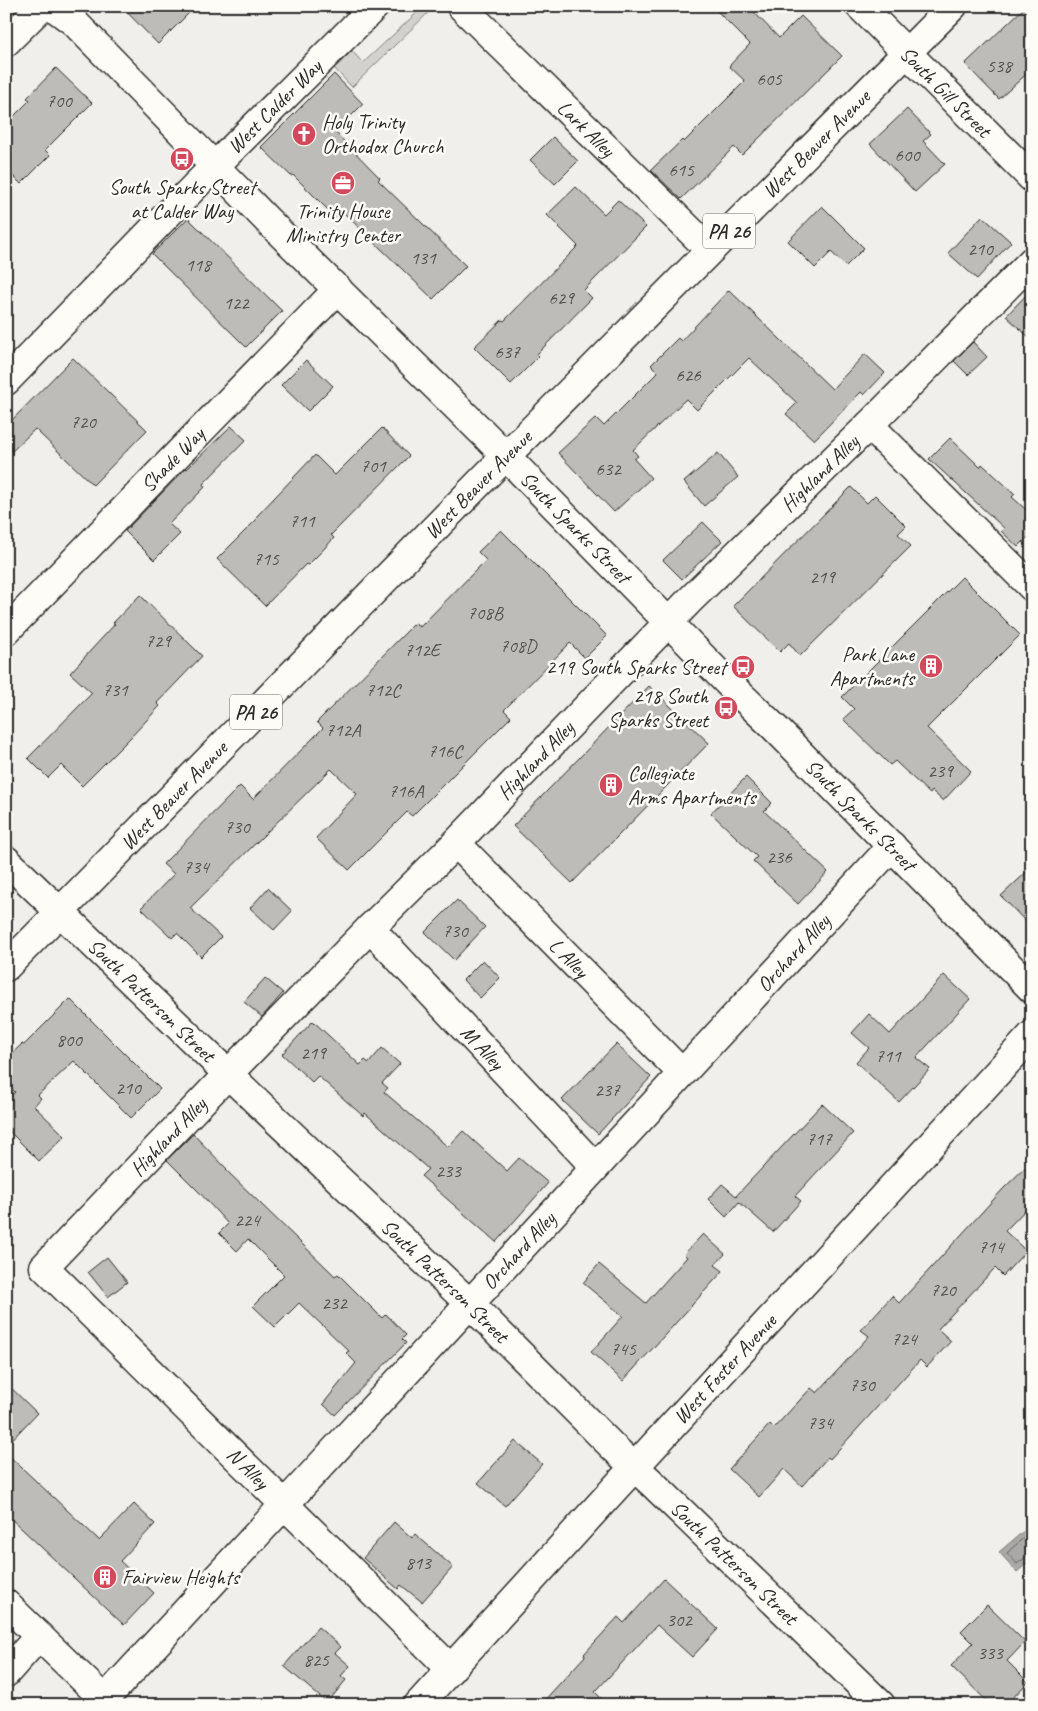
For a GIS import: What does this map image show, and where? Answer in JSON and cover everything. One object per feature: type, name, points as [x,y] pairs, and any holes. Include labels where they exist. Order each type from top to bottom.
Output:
[{"type":"street","points":[[6,42],[42,6]]},
{"type":"street","name":"South Sparks Street","points":[[52,6],[74,22],[1032,989]]},
{"type":"street","name":"West Calder Way","points":[[6,380],[215,166],[375,6]]},
{"type":"street","name":"Lark Alley","points":[[461,6],[710,250]]},
{"type":"street","name":"South Gill Street","points":[[860,6],[1032,178]]},
{"type":"street","name":"West Beaver Avenue","points":[[6,967],[506,456],[953,6]]},
{"type":"street","name":"Highland Alley","points":[[44,1267],[228,1074],[456,843],[670,622],[1032,261]]},
{"type":"street","name":"Shade Way","points":[[6,631],[338,289]]},
{"type":"street","points":[[869,425],[1032,587]]},
{"type":"street","name":"L Alley","points":[[456,843],[682,1073]]},
{"type":"street","name":"Orchard Alley","points":[[107,1702],[284,1504],[892,846]]},
{"type":"street","name":"South Patterson Street","points":[[6,860],[470,1304],[608,1442],[881,1705]]},
{"type":"street","name":"M Alley","points":[[370,928],[595,1167]]},
{"type":"street","name":"West Foster Avenue","points":[[418,1705],[1032,1035]]},
{"type":"street","name":"N Alley","points":[[44,1267],[451,1669]]},
{"type":"street","points":[[6,1604],[107,1702]]},
{"type":"street","points":[[6,1673],[39,1636]]},
{"type":"shaded area","points":[[424,6],[435,6],[352,87],[334,68],[352,51],[363,63]]},
{"type":"water","points":[[1032,1524],[1032,1559],[1017,1572],[999,1552]]},
{"type":"building","points":[[121,6],[196,6],[158,44]]},
{"type":"building","points":[[712,6],[748,6],[779,38],[801,16],[842,56],[742,155],[734,147],[681,199],[651,170],[682,140],[684,142],[745,81],[729,66],[750,44]]},
{"type":"building","points":[[1026,6],[1032,6],[1032,69],[999,99],[965,64]]},
{"type":"building","points":[[56,68],[92,103],[45,150],[50,155],[21,184],[6,169],[6,124],[30,100],[27,98]]},
{"type":"building","points":[[334,74],[363,104],[335,132],[380,178],[378,180],[466,266],[433,299],[344,213],[338,220],[293,175],[291,176],[261,147]]},
{"type":"building","points":[[907,109],[931,134],[923,141],[945,164],[915,192],[870,144]]},
{"type":"building","points":[[553,137],[578,161],[555,184],[530,160]]},
{"type":"building","points":[[576,187],[604,214],[618,200],[646,227],[584,290],[592,298],[537,354],[539,356],[511,384],[474,347],[502,320],[504,321],[578,246],[547,215]]},
{"type":"building","points":[[822,206],[864,248],[846,266],[831,252],[815,268],[788,241]]},
{"type":"building","points":[[982,216],[1011,242],[977,279],[948,253]]},
{"type":"building","points":[[188,218],[282,311],[246,347],[152,254]]},
{"type":"building","points":[[1032,289],[1032,340],[1006,316]]},
{"type":"building","points":[[729,290],[832,389],[865,354],[885,373],[864,395],[861,392],[814,440],[786,414],[797,403],[749,358],[697,410],[686,399],[633,450],[638,456],[634,459],[651,478],[614,512],[558,453],[596,418],[604,426],[658,372],[651,365],[678,338],[681,341]]},
{"type":"building","points":[[973,342],[987,357],[968,375],[954,361]]},
{"type":"building","points":[[73,358],[147,430],[93,485],[35,429],[6,457],[6,426]]},
{"type":"building","points":[[306,360],[333,386],[308,411],[281,385]]},
{"type":"building","points":[[231,426],[246,440],[203,484],[205,487],[169,524],[180,534],[154,560],[125,531],[186,468]]},
{"type":"building","points":[[382,428],[409,456],[331,535],[334,538],[321,552],[308,565],[306,564],[265,606],[217,559],[258,518],[256,517],[315,455],[335,475]]},
{"type":"building","points":[[950,438],[980,467],[982,464],[1015,494],[1012,497],[1032,515],[1032,533],[1018,547],[1001,531],[1004,528],[929,459]]},
{"type":"building","points":[[718,453],[738,477],[704,506],[684,482]]},
{"type":"building","name":"Park Lane Apartments","points":[[851,487],[867,503],[875,495],[906,526],[898,534],[911,546],[800,656],[789,643],[780,652],[733,606]]},
{"type":"building","points":[[703,522],[722,541],[682,579],[663,560]]},
{"type":"building","points":[[501,530],[607,636],[585,658],[570,643],[504,710],[511,717],[412,816],[407,812],[349,870],[316,838],[357,794],[331,769],[190,908],[221,937],[201,957],[177,933],[172,938],[141,908],[174,874],[163,864],[240,786],[253,799],[323,728],[317,722],[415,623],[420,627],[486,560],[478,552]]},
{"type":"building","name":"Park Lane Apartments","points":[[962,577],[1020,635],[927,728],[971,771],[943,801],[932,791],[930,794],[895,761],[890,765],[843,719],[854,709],[842,697]]},
{"type":"building","points":[[140,595],[202,656],[157,703],[160,706],[82,786],[61,765],[48,778],[28,758],[92,693],[70,673]]},
{"type":"building","name":"Collegiate Arms Apartments","points":[[649,686],[709,743],[572,883],[513,826]]},
{"type":"building","points":[[746,777],[772,803],[764,811],[828,872],[798,904],[753,861],[757,857],[711,813]]},
{"type":"building","points":[[1032,867],[1032,928],[1001,896]]},
{"type":"building","points":[[268,888],[292,911],[274,930],[250,908]]},
{"type":"building","points":[[457,900],[485,927],[454,960],[425,932]]},
{"type":"building","points":[[483,960],[500,978],[480,998],[463,980]]},
{"type":"building","points":[[944,975],[970,999],[916,1058],[930,1069],[899,1102],[856,1062],[869,1048],[852,1033],[869,1014],[890,1034]]},
{"type":"building","points":[[265,978],[283,993],[262,1017],[244,1002]]},
{"type":"building","points":[[70,999],[160,1089],[131,1118],[74,1061],[38,1095],[41,1098],[34,1106],[65,1136],[39,1161],[6,1128],[6,1102],[15,1092],[6,1083],[6,1059],[22,1044],[24,1045]]},
{"type":"building","points":[[313,1021],[360,1065],[365,1060],[369,1063],[382,1048],[400,1064],[382,1083],[388,1088],[384,1092],[448,1147],[463,1131],[507,1171],[519,1158],[548,1183],[496,1242],[421,1176],[428,1169],[365,1113],[363,1116],[318,1076],[312,1082],[282,1054]]},
{"type":"building","points":[[616,1044],[651,1077],[598,1134],[562,1100]]},
{"type":"building","points":[[822,1104],[853,1133],[795,1196],[801,1201],[773,1232],[739,1202],[726,1217],[708,1199],[722,1184],[736,1196]]},
{"type":"building","points":[[193,1134],[226,1170],[335,1276],[338,1274],[382,1318],[386,1314],[406,1335],[402,1339],[406,1343],[335,1415],[323,1404],[356,1363],[346,1353],[349,1351],[299,1303],[275,1327],[253,1306],[284,1275],[248,1239],[237,1251],[219,1233],[228,1224],[167,1160]]},
{"type":"building","points":[[1032,1161],[1032,1203],[1005,1231],[1026,1251],[1003,1276],[995,1268],[938,1329],[951,1341],[927,1367],[920,1360],[830,1459],[828,1457],[802,1486],[784,1469],[759,1497],[729,1469],[770,1424],[774,1428],[811,1388],[817,1393],[869,1336],[861,1330],[892,1296],[899,1303],[1004,1188]]},
{"type":"building","points":[[703,1234],[725,1254],[715,1265],[723,1271],[623,1381],[591,1352],[623,1316],[583,1283],[599,1264],[646,1303],[687,1257],[684,1254]]},
{"type":"building","points":[[107,1257],[127,1282],[108,1297],[88,1272]]},
{"type":"building","points":[[6,1383],[37,1413],[6,1446]]},
{"type":"building","points":[[515,1441],[542,1464],[505,1506],[478,1483]]},
{"type":"building","name":"Fairview Heights","points":[[6,1453],[99,1540],[134,1504],[155,1524],[120,1561],[154,1593],[124,1625],[6,1514]]},
{"type":"building","points":[[394,1522],[412,1538],[415,1534],[453,1567],[422,1602],[401,1585],[398,1589],[363,1558]]},
{"type":"building","points":[[664,1579],[718,1629],[692,1657],[657,1625],[595,1692],[608,1705],[540,1705],[618,1617],[624,1623]]},
{"type":"building","points":[[987,1605],[1025,1642],[1007,1661],[1028,1682],[1006,1705],[991,1705],[951,1666],[973,1643],[961,1631]]},
{"type":"building","points":[[318,1627],[341,1647],[335,1653],[350,1666],[341,1676],[346,1680],[327,1703],[284,1666]]},
{"type":"place","name":"Holy Trinity Orthodox Church","points":[[304,134]]},
{"type":"place","name":"South Sparks Street at Calder Way","points":[[182,159]]},
{"type":"place","name":"Trinity House Ministry Center","points":[[343,183]]},
{"type":"place","name":"Park Lane Apartments","points":[[931,666]]},
{"type":"place","name":"219 South Sparks Street","points":[[743,667]]},
{"type":"place","name":"218 South Sparks Street","points":[[726,708]]},
{"type":"place","name":"Collegiate Arms Apartments","points":[[611,785]]},
{"type":"place","name":"Fairview Heights","points":[[105,1577]]}]
